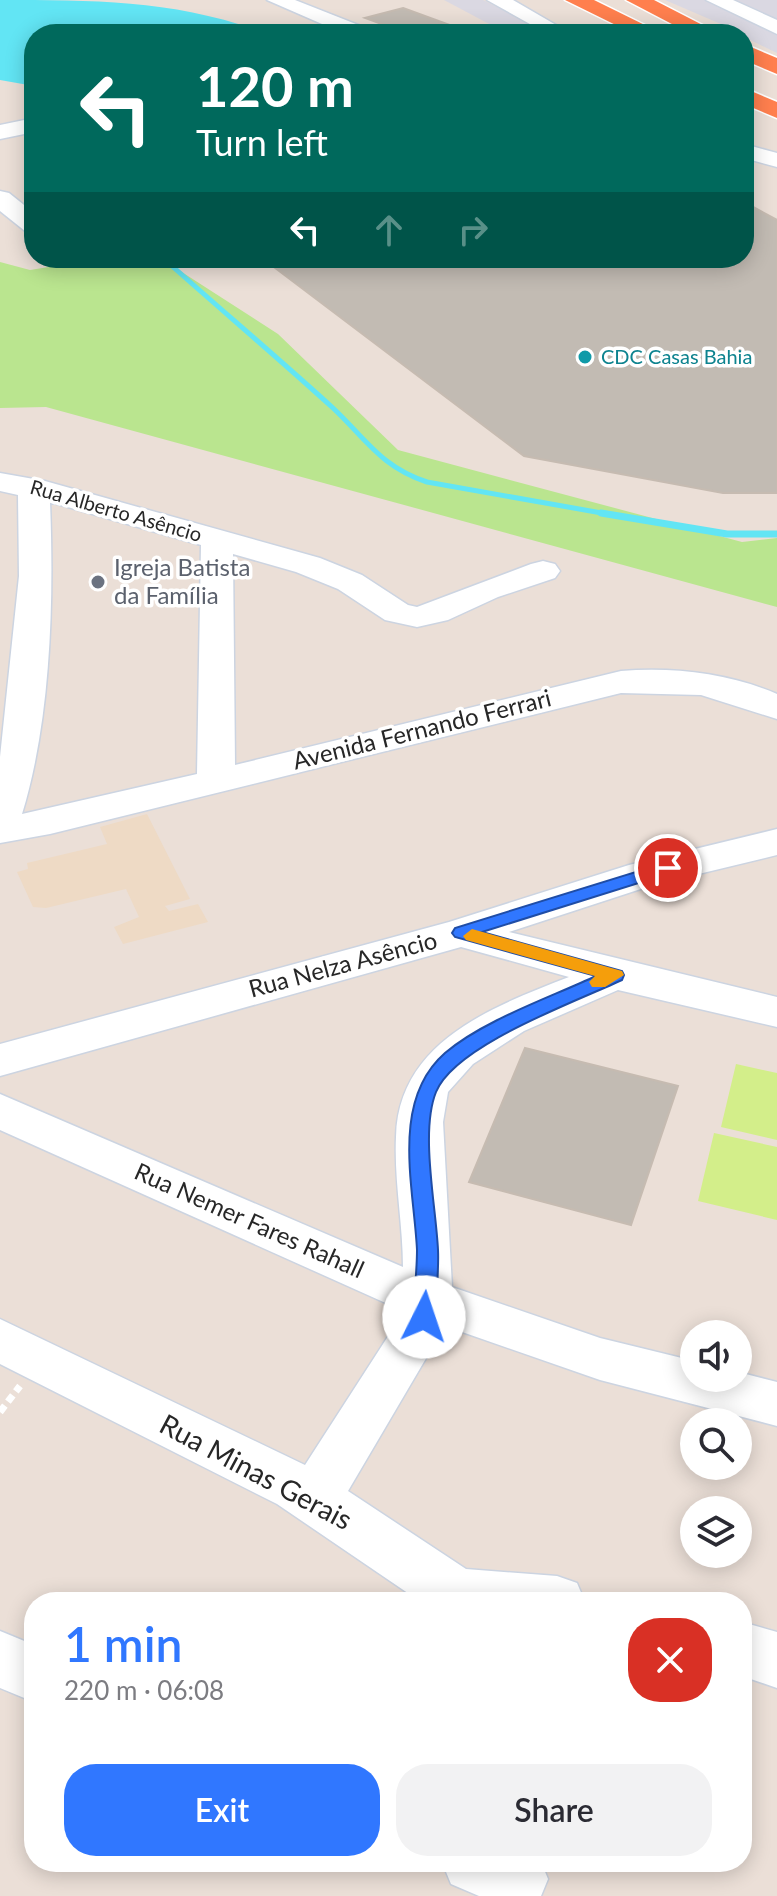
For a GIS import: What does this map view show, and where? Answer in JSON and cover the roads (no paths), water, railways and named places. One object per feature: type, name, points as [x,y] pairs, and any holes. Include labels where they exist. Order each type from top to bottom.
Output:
[{"type":"highway","points":[[544,0],[573,6],[624,24]]},
{"type":"highway","points":[[637,0],[688,24]]},
{"type":"highway","points":[[573,6],[590,24]]},
{"type":"highway","points":[[573,6],[600,24]]},
{"type":"highway","points":[[754,56],[777,67]]},
{"type":"highway","points":[[754,79],[777,89]]},
{"type":"highway","points":[[754,100],[777,111]]},
{"type":"street","points":[[253,0],[313,24]]},
{"type":"street","points":[[277,0],[338,24]]},
{"type":"street","points":[[497,0],[543,24]]},
{"type":"street","points":[[716,0],[777,28]]},
{"type":"street","points":[[0,132],[24,127]]},
{"type":"street","points":[[754,154],[777,160]]},
{"type":"street","points":[[754,163],[777,169]]},
{"type":"street","points":[[0,198],[24,218]]},
{"type":"street","name":"Rua Alberto Asêncio","points":[[0,482],[34,488],[217,538],[337,576],[406,616],[436,613],[486,590],[543,571]]},
{"type":"street","points":[[4,800],[14,661],[36,576],[34,488]]},
{"type":"street","points":[[216,781],[217,538]]},
{"type":"street","points":[[0,577],[36,576]]},
{"type":"street","name":"Avenida Fernando Ferrari","points":[[4,800],[68,818],[621,682],[691,682],[734,692],[777,708]]},
{"type":"street","name":"Rua Nelza Asêncio","points":[[0,1060],[461,933],[643,874],[777,842]]},
{"type":"street","points":[[461,933],[615,975],[777,1012]]},
{"type":"street","points":[[315,1497],[417,1334],[426,1299],[427,1254],[420,1128],[427,1089],[450,1060],[477,1040],[615,975]]},
{"type":"street","name":"Rua Nemer Fares Rahall","points":[[0,1111],[426,1299],[600,1359],[777,1404]]},
{"type":"street","name":"Rua Minas Gerais","points":[[0,1340],[315,1497],[450,1592]]},
{"type":"street","points":[[752,1652],[777,1660]]},
{"type":"street","points":[[0,1659],[24,1670]]},
{"type":"water","points":[[0,0],[132,4],[195,13],[237,24],[24,24],[24,84],[0,80]]},
{"type":"waterway","points":[[174,268],[333,408],[375,451],[411,476],[427,482],[613,515]]},
{"type":"waterway","points":[[601,513],[613,515]]},
{"type":"waterway","points":[[613,515],[727,534],[777,534]]},
{"type":"place","name":"CDC Casas Bahia","points":[[585,357]]},
{"type":"place","name":"Igreja Batista da Família","points":[[98,582]]}]
